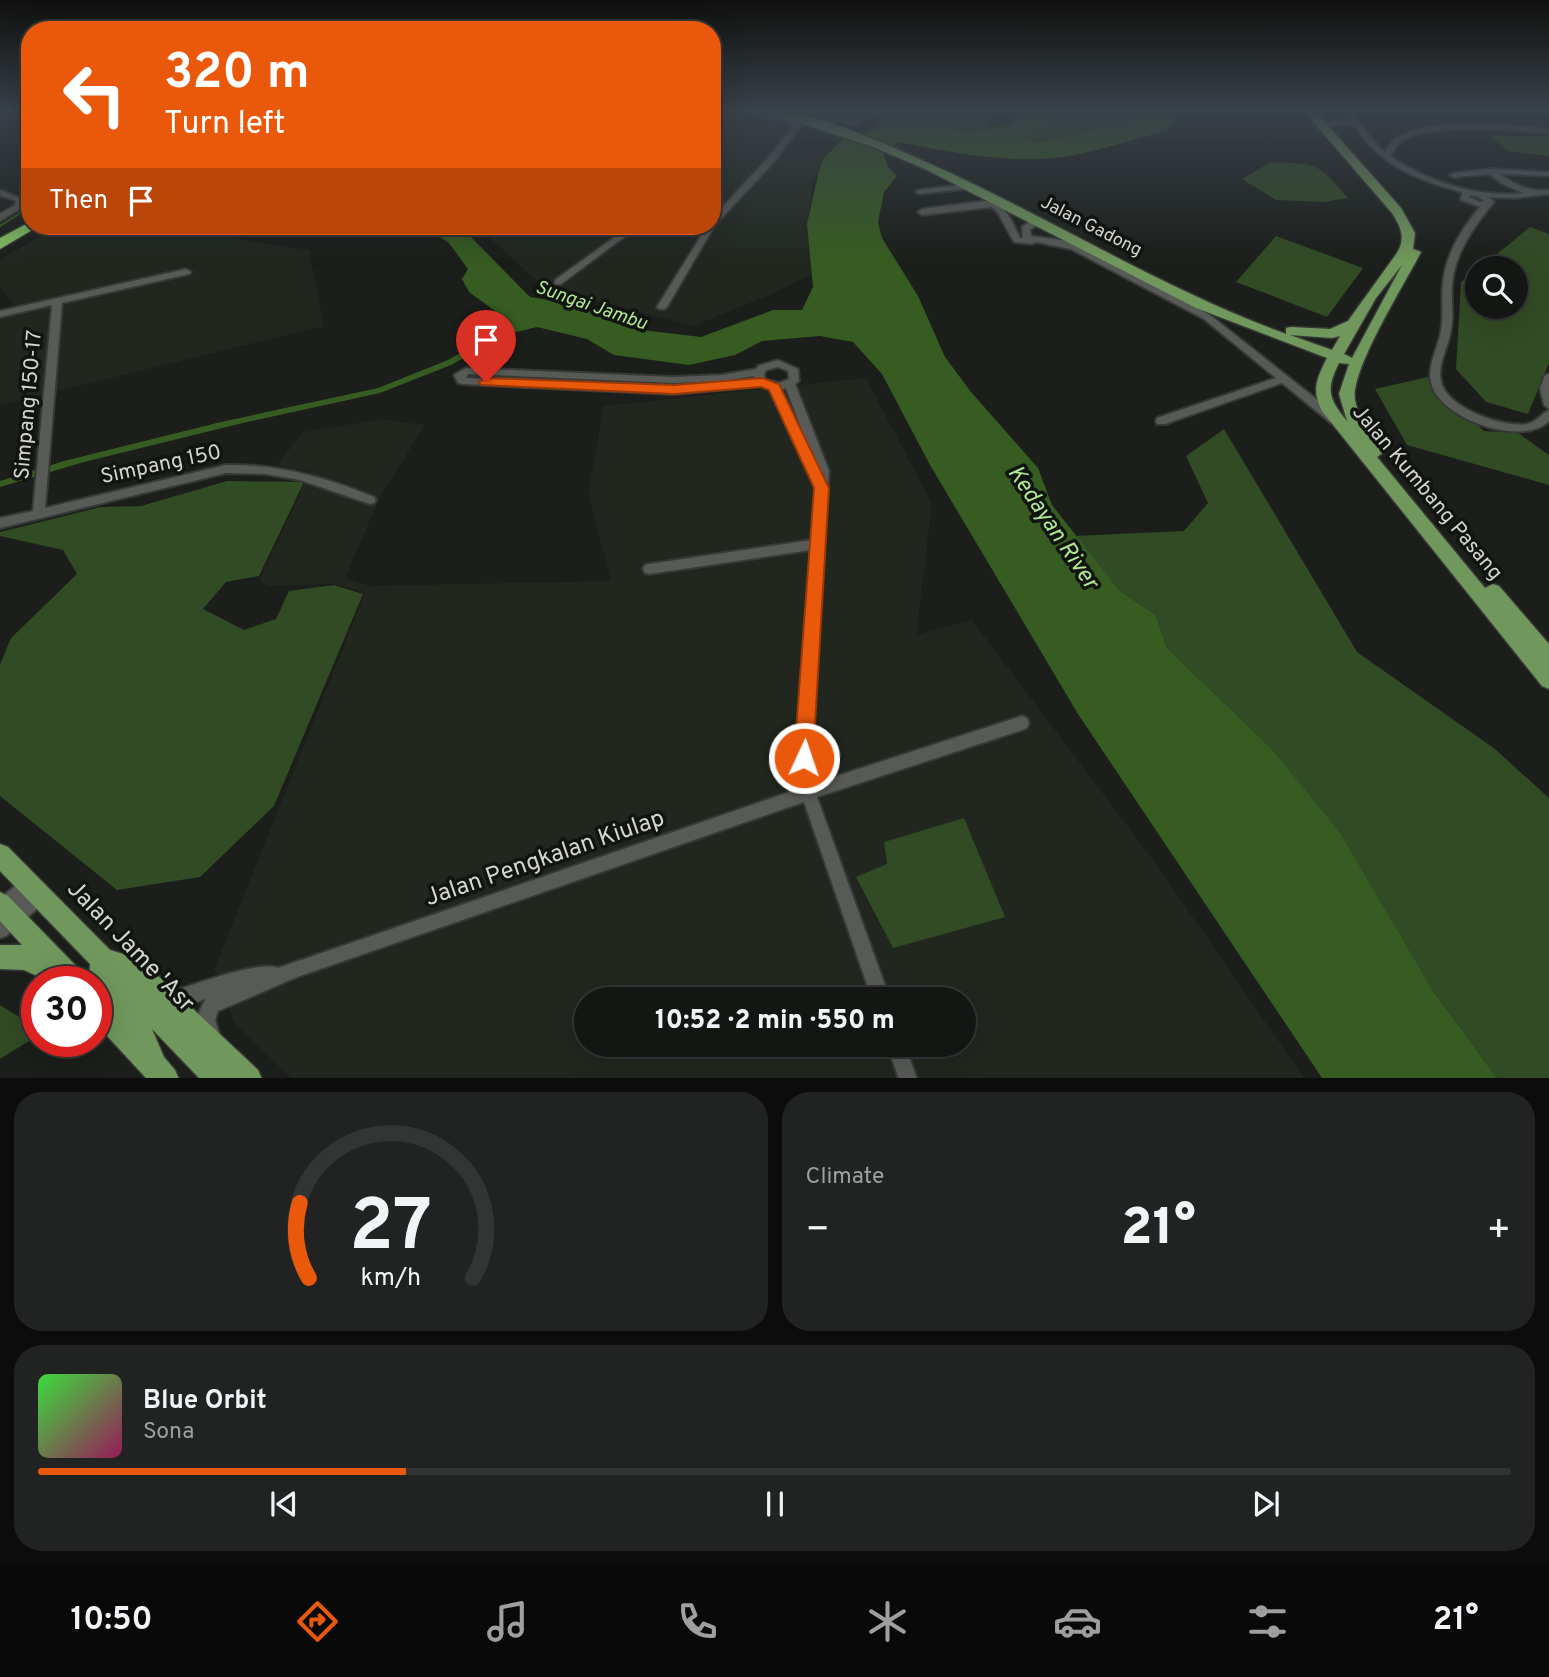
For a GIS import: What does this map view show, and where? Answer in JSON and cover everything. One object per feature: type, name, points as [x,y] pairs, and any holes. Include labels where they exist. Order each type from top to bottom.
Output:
[{"type":"highway","points":[[0,244],[21,228]]},
{"type":"main road","name":"Jalan Gadong","points":[[920,161],[1040,219],[1199,304],[1359,360]]},
{"type":"main road","name":"Jalan Gadong","points":[[945,161],[965,170],[1040,219]]},
{"type":"main road","points":[[1323,380],[1353,324],[1406,249],[1409,234],[1397,211],[1354,161]]},
{"type":"main road","name":"Jalan Kumbang Pasang","points":[[1357,161],[1407,214],[1418,236],[1415,253],[1346,389],[1358,427],[1384,462],[1549,658]]},
{"type":"main road","points":[[1287,334],[1332,334],[1353,324]]},
{"type":"main road","points":[[1287,334],[1310,358],[1323,380]]},
{"type":"main road","name":"Jalan Kumbang Pasang","points":[[1323,380],[1323,398],[1336,421],[1433,534],[1549,680]]},
{"type":"main road","name":"Jalan Jame 'Asr","points":[[0,855],[218,1078]]},
{"type":"main road","points":[[3,914],[58,966]]},
{"type":"main road","points":[[0,957],[13,955],[32,958],[47,966]]},
{"type":"main road","points":[[160,1072],[139,1028],[103,988],[99,970],[103,960],[131,968],[248,1078]]},
{"type":"main road","points":[[112,1022],[160,1072]]},
{"type":"street","points":[[721,214],[770,161]]},
{"type":"street","points":[[1393,161],[1489,203]]},
{"type":"street","points":[[1491,171],[1504,181],[1533,194]]},
{"type":"street","points":[[1454,175],[1491,171],[1549,174]]},
{"type":"street","points":[[919,192],[970,186]]},
{"type":"street","points":[[0,192],[21,200]]},
{"type":"street","points":[[1471,196],[1516,196],[1549,192]]},
{"type":"street","points":[[1471,196],[1488,198],[1489,203]]},
{"type":"street","points":[[1471,196],[1476,215]]},
{"type":"street","points":[[1516,196],[1489,203],[1476,215],[1448,276],[1447,329],[1434,376],[1437,388],[1455,407],[1491,424],[1529,427],[1540,424],[1549,414]]},
{"type":"street","points":[[0,218],[21,202]]},
{"type":"street","name":"Jalan Gadong","points":[[922,212],[989,204],[1002,212],[1017,240],[1032,241]]},
{"type":"street","points":[[1040,219],[1024,232],[1032,241],[1054,241],[1074,247],[1207,317],[1336,421]]},
{"type":"street","points":[[558,282],[623,235]]},
{"type":"street","points":[[662,307],[705,235]]},
{"type":"street","points":[[0,314],[186,272]]},
{"type":"street","name":"Simpang 150-17","points":[[39,512],[57,300]]},
{"type":"street","points":[[774,387],[790,384],[796,377],[789,366],[772,364],[761,377],[699,389],[606,388],[462,381],[459,376],[466,371],[673,380],[761,377],[774,387],[822,488]]},
{"type":"street","points":[[1549,377],[1545,388],[1549,405]]},
{"type":"street","points":[[1161,421],[1283,379]]},
{"type":"street","points":[[790,384],[820,461],[822,488],[804,744],[809,795],[877,987]]},
{"type":"street","name":"Simpang 150","points":[[0,523],[226,469],[247,468],[314,478],[370,500]]},
{"type":"street","points":[[649,569],[818,544]]},
{"type":"street","name":"Jalan Pengkalan Kiulap","points":[[296,969],[1022,723]]},
{"type":"street","points":[[3,914],[35,889]]},
{"type":"street","points":[[167,1002],[235,981],[296,969]]},
{"type":"street","points":[[216,1046],[206,1022],[206,1013],[212,1005],[296,969]]},
{"type":"street","points":[[900,1057],[908,1078]]},
{"type":"shaded area","points":[[721,161],[822,161],[813,180],[808,219],[812,274],[767,296],[693,326],[542,286],[487,235],[721,235]]},
{"type":"shaded area","points":[[1271,162],[1316,167],[1330,177],[1348,198],[1324,202],[1276,200],[1242,179]]},
{"type":"shaded area","points":[[1530,227],[1549,234],[1549,363],[1528,414],[1486,402],[1456,369],[1461,282],[1465,279],[1465,319],[1528,319],[1528,256],[1495,256]]},
{"type":"shaded area","points":[[44,235],[233,235],[240,239],[309,250],[324,326],[0,405],[0,309],[15,306],[0,286],[0,259]]},
{"type":"shaded area","points":[[1276,236],[1363,268],[1327,317],[1236,282]]},
{"type":"shaded area","points":[[1428,377],[1484,431],[1518,433],[1549,455],[1549,485],[1407,445],[1375,389]]},
{"type":"shaded area","points":[[866,378],[932,504],[916,635],[972,620],[1159,868],[1304,1078],[291,1078],[234,1022],[215,968],[365,593],[335,584],[270,586],[261,583],[261,577],[310,472],[277,465],[303,432],[382,419],[425,425],[380,497],[345,578],[369,586],[611,581],[588,493],[604,406]]},
{"type":"shaded area","points":[[1224,429],[1357,652],[1495,749],[1549,798],[1549,1078],[1497,1078],[1431,988],[1271,748],[1167,648],[1156,615],[1119,590],[1074,536],[1184,531],[1208,503],[1186,456]]},
{"type":"shaded area","points":[[227,481],[304,482],[259,576],[226,582],[203,609],[244,630],[276,619],[289,591],[334,585],[363,594],[274,806],[200,877],[117,890],[0,796],[0,665],[11,638],[77,574],[63,550],[0,536],[0,532],[101,507],[141,506]]},
{"type":"shaded area","points":[[964,818],[1005,917],[893,948],[856,877],[887,864],[884,842]]},
{"type":"shaded area","points":[[0,1005],[21,1018],[21,1046],[0,1059]]},
{"type":"water","name":"Kedayan River","points":[[822,161],[886,161],[897,176],[884,192],[878,222],[882,238],[918,296],[945,357],[971,392],[1038,468],[1052,505],[1119,590],[1156,615],[1167,648],[1271,748],[1340,833],[1431,988],[1497,1078],[1322,1078],[1078,714],[930,465],[882,374],[853,342],[820,336],[762,341],[735,355],[689,365],[614,355],[587,339],[537,327],[504,335],[451,365],[380,393],[84,462],[0,487],[0,481],[64,461],[221,422],[378,388],[448,360],[498,332],[495,311],[469,292],[462,279],[468,269],[449,243],[437,235],[469,235],[530,297],[605,309],[633,329],[701,337],[773,310],[802,310],[813,287],[807,224]]},
{"type":"waterway","points":[[0,226],[21,213]]},
{"type":"route","points":[[486,382],[674,390],[756,383],[774,387],[822,488],[804,758]]},
{"type":"water label","name":"Sungai Jambu","points":[[591,306]]}]
